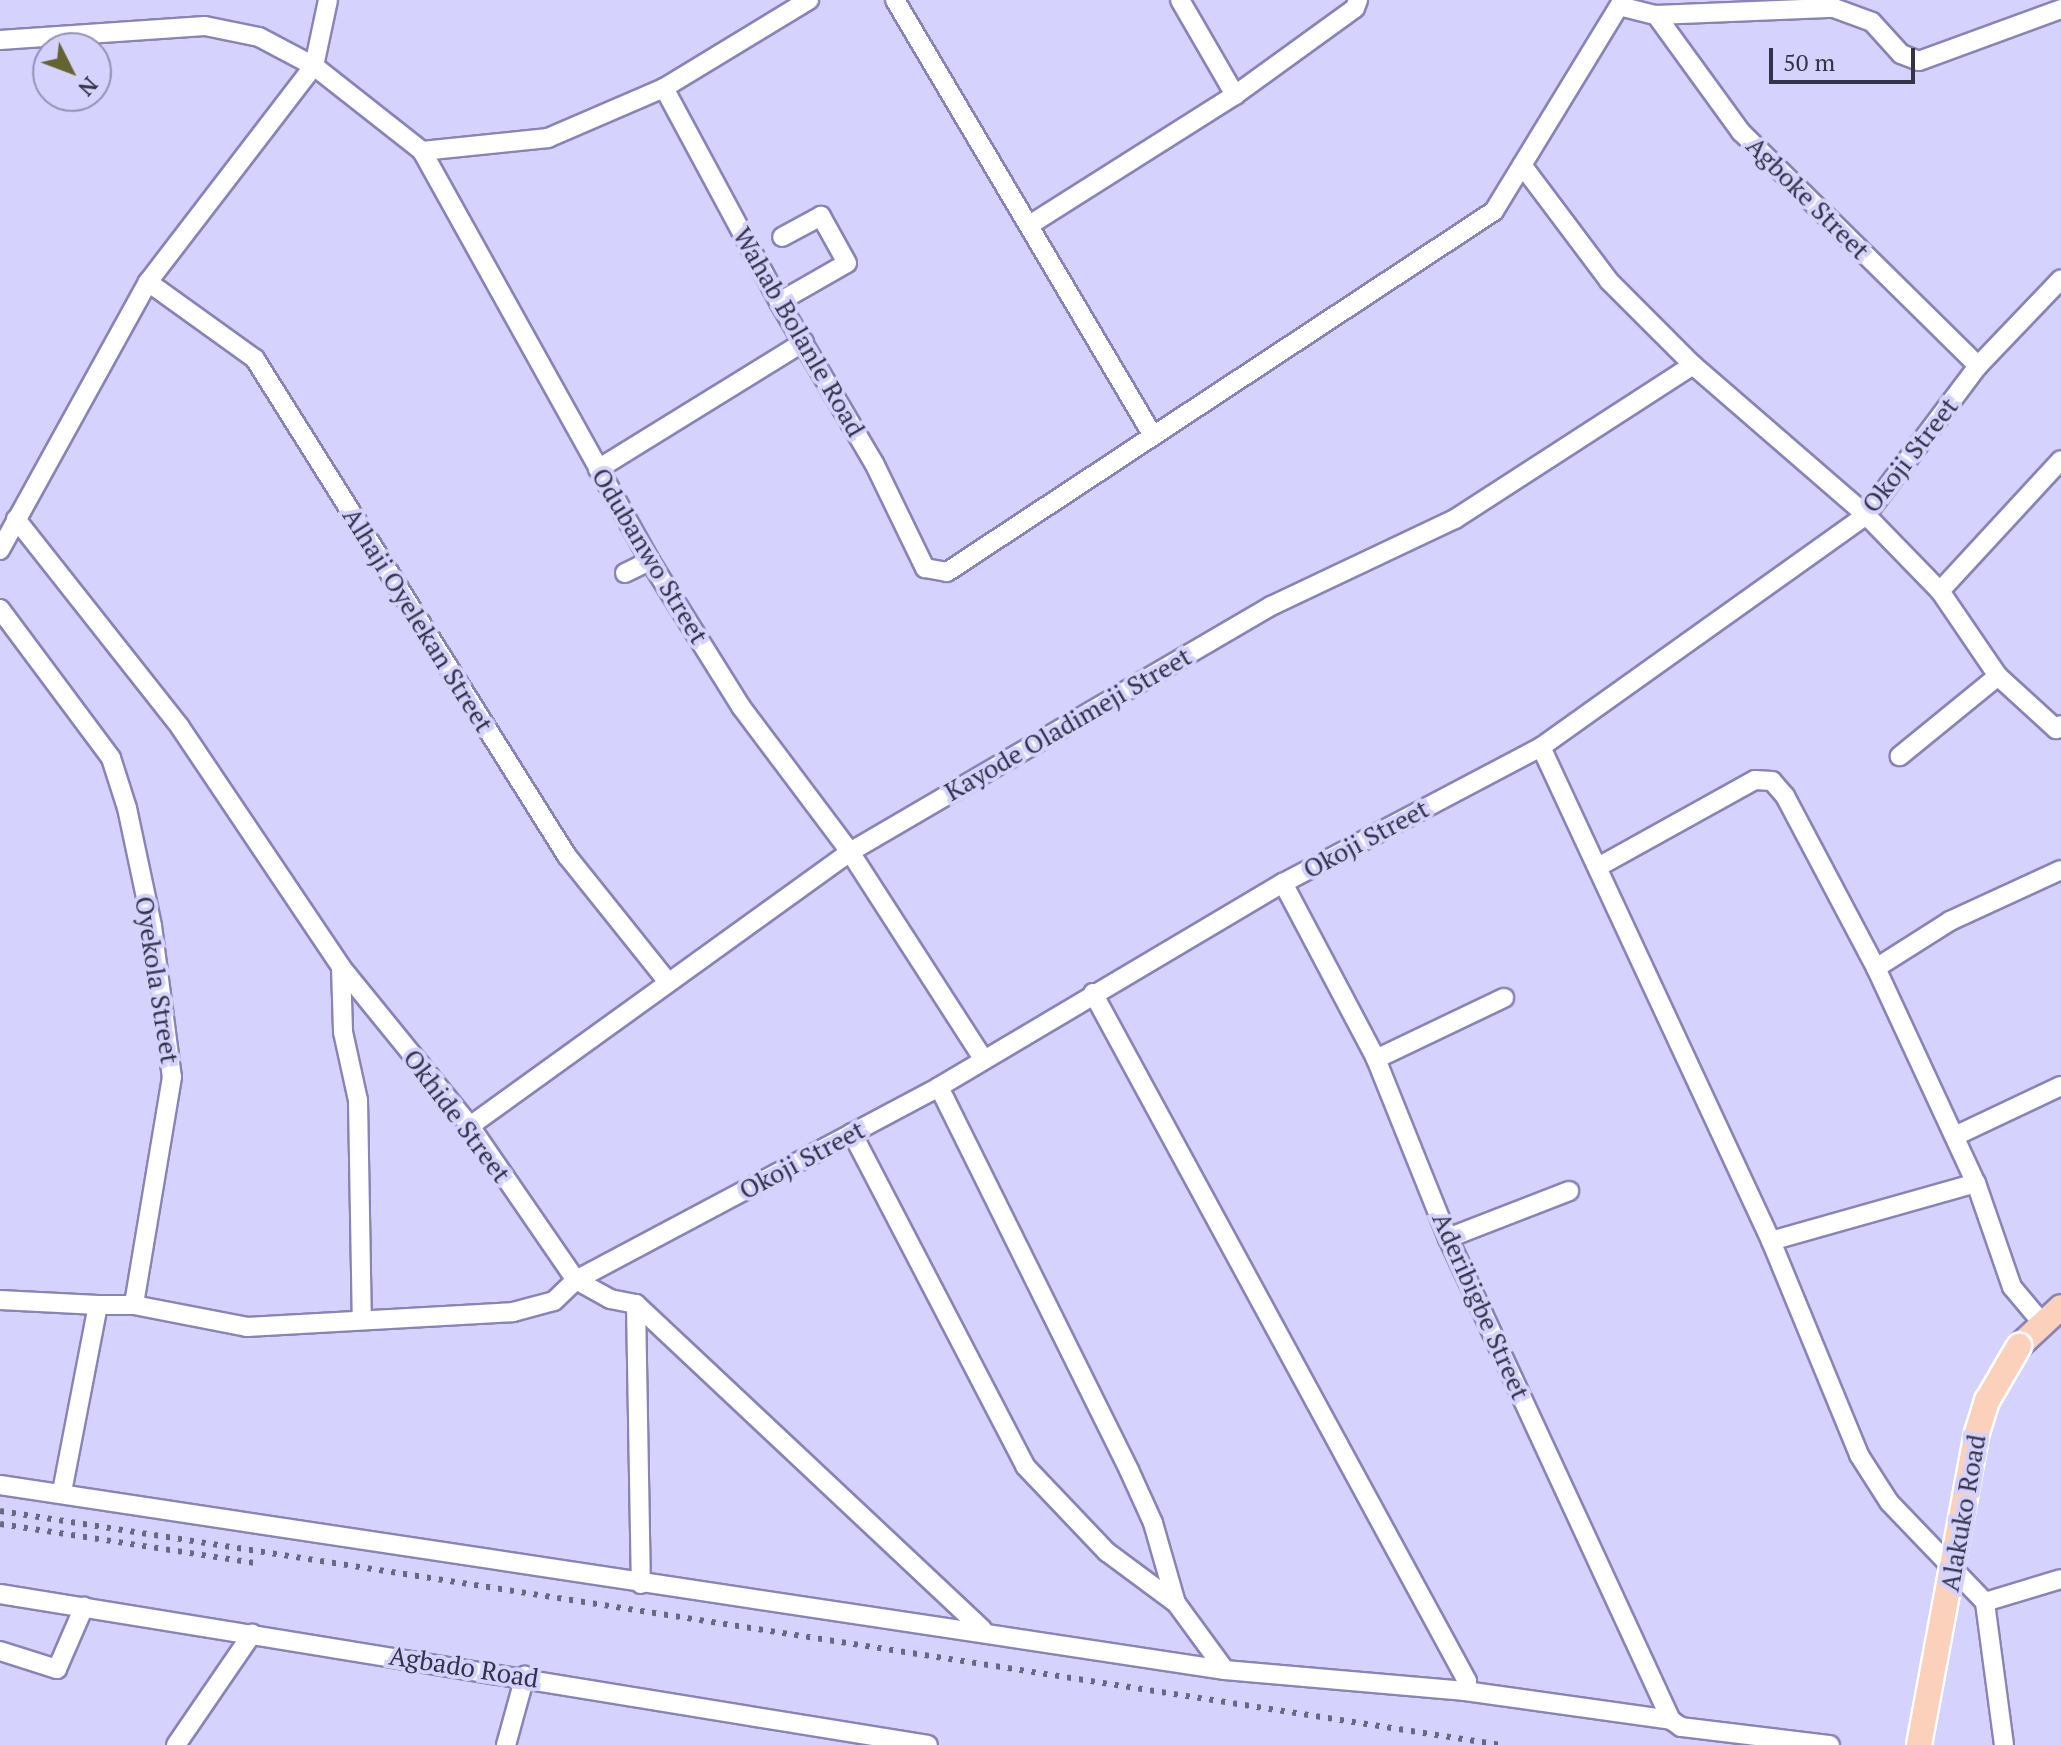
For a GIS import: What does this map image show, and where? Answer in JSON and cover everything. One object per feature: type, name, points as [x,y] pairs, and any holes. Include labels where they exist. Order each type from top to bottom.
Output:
[{"type":"main road","name":"Alakuko Road","points":[[1919,1745],[1977,1433],[1987,1401],[2019,1346],[2061,1307]]},
{"type":"street","points":[[0,550],[148,282],[316,58],[328,0]]},
{"type":"street","points":[[422,151],[548,138],[664,88],[809,0]]},
{"type":"street","points":[[895,0],[1031,224],[1152,434],[1494,211],[1623,4],[1656,15],[1834,8],[1872,22],[1901,54],[1919,61],[2061,9]]},
{"type":"street","points":[[1180,0],[1235,95]]},
{"type":"street","points":[[1031,224],[1235,95],[1356,4]]},
{"type":"street","name":"Agboke Street","points":[[1656,15],[1741,132],[1978,366]]},
{"type":"street","name":"Odubanwo Street","points":[[0,40],[205,26],[259,37],[316,58],[422,151],[650,561],[742,708],[850,852],[983,1058]]},
{"type":"street","name":"Wahab Bolanle Road","points":[[664,88],[779,302],[874,463],[925,568],[947,572],[1058,503],[1152,434]]},
{"type":"street","points":[[1522,165],[1609,281],[1693,365],[1866,515],[1940,591],[1998,676],[2059,730]]},
{"type":"street","points":[[779,302],[847,263],[821,216],[782,237]]},
{"type":"street","name":"Okoji Street","points":[[134,1305],[247,1327],[513,1312],[554,1301],[576,1280],[939,1087],[983,1058],[1283,883],[1541,747],[1866,515],[1978,366],[2061,279]]},
{"type":"street","name":"Alhaji Oyelekan Street","points":[[148,282],[255,359],[567,856],[667,981]]},
{"type":"street","points":[[598,469],[804,342]]},
{"type":"street","name":"Kayode Oladimeji Street","points":[[470,1126],[850,852],[1271,606],[1455,519],[1693,365]]},
{"type":"street","points":[[1940,591],[2061,460]]},
{"type":"street","name":"Okhide Street","points":[[16,519],[180,727],[341,967],[470,1126],[576,1280],[610,1299],[636,1304],[982,1629]]},
{"type":"street","points":[[625,573],[650,561]]},
{"type":"street","name":"Oyekola Street","points":[[0,609],[111,758],[127,808],[152,926],[172,1077],[134,1305]]},
{"type":"street","points":[[1900,756],[1998,676]]},
{"type":"street","points":[[1541,747],[1771,1241],[1859,1455],[1889,1502],[1985,1602],[2004,1745]]},
{"type":"street","points":[[1598,867],[1755,780],[1772,781],[1785,796],[1876,968],[1976,1183],[2012,1287],[2043,1324]]},
{"type":"street","points":[[1876,968],[1950,921],[2061,870]]},
{"type":"street","name":"Aderibigbe Street","points":[[1283,883],[1376,1059],[1448,1238],[1676,1724]]},
{"type":"street","points":[[341,967],[343,1032],[358,1100],[362,1319]]},
{"type":"street","points":[[1093,993],[1467,1681],[1465,1691]]},
{"type":"street","points":[[1376,1059],[1504,998]]},
{"type":"street","points":[[1955,1136],[2061,1086]]},
{"type":"street","points":[[939,1087],[1129,1470],[1153,1523],[1176,1603]]},
{"type":"street","points":[[852,1133],[1025,1466],[1107,1552],[1176,1603],[1225,1670]]},
{"type":"street","points":[[1771,1241],[1976,1183]]},
{"type":"street","points":[[1448,1238],[1569,1191]]},
{"type":"street","points":[[0,1300],[134,1305]]},
{"type":"street","points":[[636,1304],[641,1584]]},
{"type":"street","points":[[62,1492],[98,1305]]},
{"type":"street","points":[[0,1485],[62,1492],[641,1584],[982,1629],[1225,1670],[1465,1691],[1830,1745]]},
{"type":"street","points":[[1985,1602],[2061,1579]]},
{"type":"street","name":"Agbado Road","points":[[0,1598],[84,1607],[525,1676],[928,1745]]},
{"type":"street","points":[[0,1651],[57,1669],[84,1607]]},
{"type":"street","points":[[176,1745],[252,1634]]},
{"type":"street","points":[[506,1745],[525,1676]]},
{"type":"railway","points":[[0,1511],[1501,1745]]},
{"type":"railway","points":[[0,1524],[254,1563]]}]
